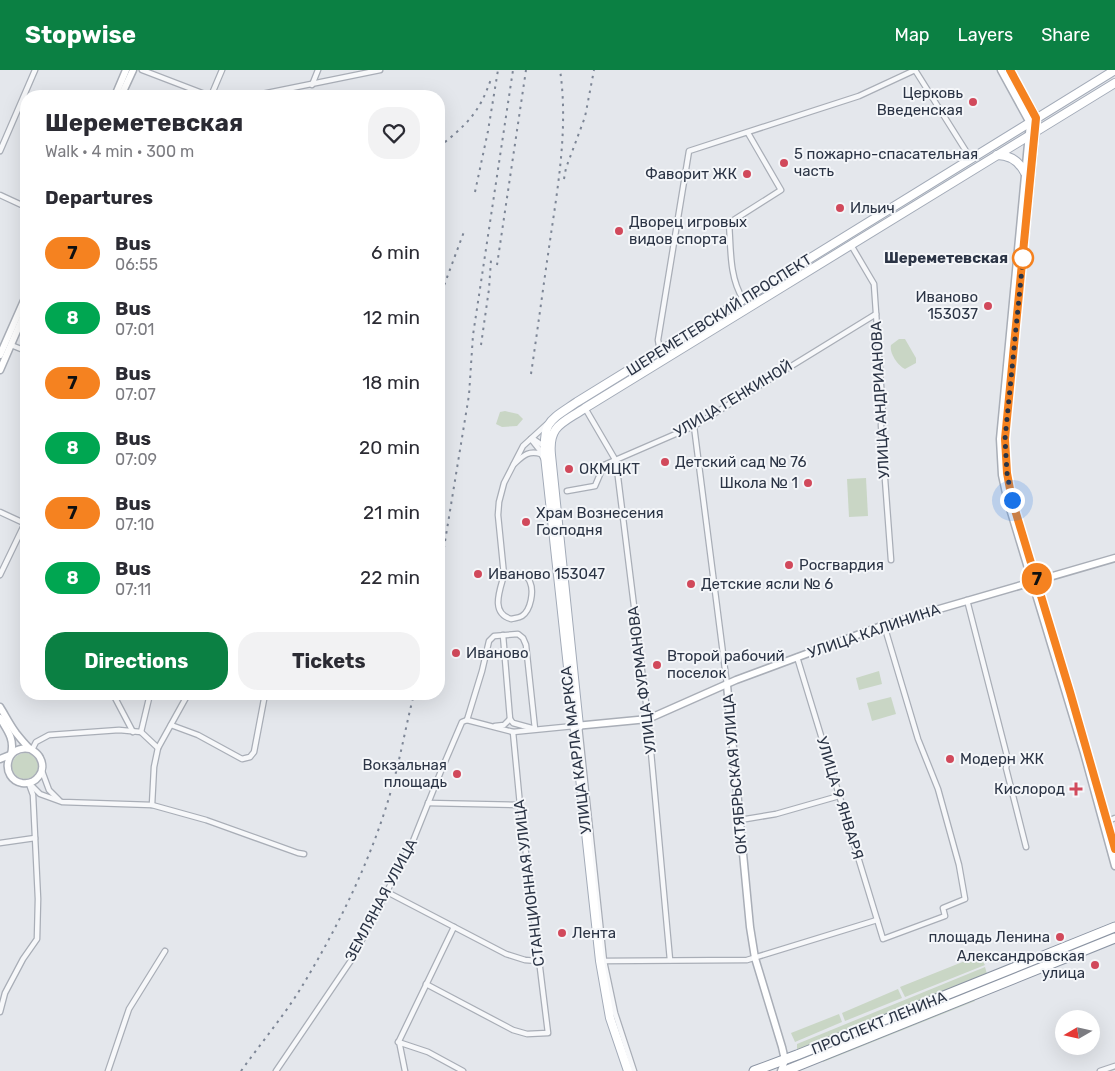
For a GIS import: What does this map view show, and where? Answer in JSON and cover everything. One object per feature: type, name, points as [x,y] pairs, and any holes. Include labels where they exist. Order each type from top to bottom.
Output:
[{"type":"highway","name":"ПРОСПЕКТ ЛЕНИНА","points":[[754,1071],[1115,927]]},
{"type":"highway","name":"ПРОСПЕКТ ЛЕНИНА","points":[[786,1071],[1115,938]]},
{"type":"main road","points":[[118,90],[126,70]]},
{"type":"main road","points":[[124,90],[133,70]]},
{"type":"main road","points":[[1001,70],[1033,120]]},
{"type":"main road","points":[[1010,70],[1033,120],[1005,439],[1007,473],[1034,581],[1081,743],[1115,849]]},
{"type":"main road","name":"ШЕРЕМЕТЕВСКИЙ ПРОСПЕКТ","points":[[546,429],[554,418],[569,408],[1115,70]]},
{"type":"main road","name":"ШЕРЕМЕТЕВСКИЙ ПРОСПЕКТ","points":[[554,429],[585,408],[1115,83]]},
{"type":"main road","points":[[1032,134],[1025,173],[1000,457],[1008,502],[1034,581]]},
{"type":"main road","points":[[997,155],[1013,159],[1020,164],[1025,173]]},
{"type":"main road","points":[[893,207],[898,216]]},
{"type":"main road","points":[[743,299],[749,308]]},
{"type":"main road","points":[[0,355],[20,310]]},
{"type":"main road","points":[[0,370],[6,342],[20,320]]},
{"type":"main road","points":[[660,351],[665,360]]},
{"type":"main road","name":"УЛИЦА КАРЛА МАРКСА","points":[[546,429],[544,446],[547,457],[602,961],[610,1018],[628,1071]]},
{"type":"main road","name":"УЛИЦА КАРЛА МАРКСА","points":[[547,457],[554,429]]},
{"type":"main road","name":"УЛИЦА КАЛИНИНА","points":[[576,726],[648,719],[727,685],[884,624],[1115,558]]},
{"type":"main road","name":"ОКТЯБРЬСКАЯ УЛИЦА","points":[[727,685],[750,927],[755,958],[785,1060]]},
{"type":"main road","points":[[0,707],[16,732],[39,755],[42,770],[37,778],[29,783],[18,782],[0,773]]},
{"type":"main road","points":[[0,718],[12,737],[11,755],[7,764],[11,777]]},
{"type":"main road","points":[[0,759],[11,755],[18,749],[31,749]]},
{"type":"main road","points":[[1105,822],[1115,866]]},
{"type":"main road","points":[[781,1071],[785,1060]]},
{"type":"street","points":[[26,90],[35,70]]},
{"type":"street","points":[[142,70],[194,90]]},
{"type":"street","points":[[213,90],[222,70]]},
{"type":"street","points":[[312,84],[318,70]]},
{"type":"street","points":[[282,90],[380,70]]},
{"type":"street","points":[[660,351],[658,340],[689,151],[859,96],[915,70],[971,159]]},
{"type":"street","points":[[0,151],[20,105]]},
{"type":"street","points":[[743,299],[734,280],[729,223],[781,190],[748,132]]},
{"type":"street","points":[[0,195],[20,204]]},
{"type":"street","name":"УЛИЦА АНДРИАНОВА","points":[[851,245],[874,284],[884,414],[881,425],[891,560]]},
{"type":"street","name":"УЛИЦА ГЕНКИНОЙ","points":[[567,491],[595,486],[604,465],[694,426],[876,314]]},
{"type":"street","points":[[6,342],[20,349]]},
{"type":"street","name":"УЛИЦА ФУРМАНОВА","points":[[585,408],[616,461],[648,719],[670,960]]},
{"type":"street","name":"ОКТЯБРЬСКАЯ УЛИЦА","points":[[694,426],[727,685]]},
{"type":"street","points":[[531,439],[546,429]]},
{"type":"street","points":[[504,575],[518,573],[530,581],[531,596],[527,611],[517,618],[506,617],[499,610],[498,602],[504,575],[498,515],[499,502],[511,466],[523,446],[546,429],[554,429]]},
{"type":"street","points":[[531,439],[544,446]]},
{"type":"street","points":[[531,439],[547,457]]},
{"type":"street","points":[[511,466],[530,452],[547,457]]},
{"type":"street","points":[[0,512],[20,520]]},
{"type":"street","points":[[0,575],[20,535]]},
{"type":"street","points":[[967,600],[1008,760],[1006,768],[1026,847]]},
{"type":"street","name":"УЛИЦА 9 ЯНВАРЯ","points":[[797,658],[883,939],[946,916],[942,908],[965,899],[959,865],[938,789],[918,739],[884,624]]},
{"type":"street","points":[[535,729],[526,645],[518,634],[494,636],[489,641],[467,720],[513,732],[576,726]]},
{"type":"street","points":[[503,635],[510,719],[513,723],[535,729]]},
{"type":"street","points":[[116,700],[133,732]]},
{"type":"street","points":[[141,732],[149,700]]},
{"type":"street","points":[[152,805],[154,767],[158,748],[185,700]]},
{"type":"street","points":[[171,725],[245,759],[254,752],[265,700]]},
{"type":"street","points":[[486,726],[500,726],[508,723],[510,719]]},
{"type":"street","name":"ЗЕМЛЯНАЯ УЛИЦА","points":[[276,1071],[352,959],[413,841],[462,722],[467,720]]},
{"type":"street","points":[[31,749],[36,742],[49,735],[119,730],[141,732],[158,748]]},
{"type":"street","name":"СТАНЦИОННАЯ УЛИЦА","points":[[426,984],[513,1030],[528,1034],[548,1033],[538,961],[513,732]]},
{"type":"street","points":[[42,770],[49,790],[62,802]]},
{"type":"street","points":[[29,783],[40,794],[62,802],[152,805],[206,820],[298,854],[304,854]]},
{"type":"street","points":[[0,1012],[2,998],[23,959],[37,939],[38,899],[33,795],[29,783]]},
{"type":"street","points":[[740,820],[776,814],[839,796]]},
{"type":"street","points":[[428,803],[520,805]]},
{"type":"street","points":[[1105,822],[1115,818]]},
{"type":"street","points":[[0,842],[34,838]]},
{"type":"street","points":[[387,892],[506,954],[525,960],[538,961]]},
{"type":"street","points":[[602,961],[747,960],[877,920]]},
{"type":"street","points":[[405,1071],[398,1042],[454,926]]},
{"type":"street","points":[[108,1071],[129,1009],[165,950]]},
{"type":"street","name":"УЛИЦА КАРЛА МАРКСА","points":[[602,961],[615,1013],[634,1071]]},
{"type":"street","points":[[398,1042],[428,1052],[463,1071]]},
{"type":"street","points":[[1100,1071],[1115,1066]]},
{"type":"green space","points":[[899,339],[905,339],[916,358],[916,363],[905,369],[897,362],[891,352],[891,345]]},
{"type":"green space","points":[[505,411],[518,414],[523,419],[517,426],[502,427],[496,424],[500,412]]},
{"type":"green space","points":[[866,478],[868,516],[849,517],[847,479]]},
{"type":"green space","points":[[879,671],[882,684],[859,690],[856,678]]},
{"type":"green space","points":[[891,697],[896,714],[872,721],[867,703]]},
{"type":"green space","points":[[25,753],[34,757],[38,766],[34,775],[25,779],[16,775],[12,766],[16,757]]},
{"type":"green space","points":[[975,957],[980,957],[985,965],[905,997],[900,987]]},
{"type":"green space","points":[[985,967],[987,974],[797,1050],[797,1044]]},
{"type":"green space","points":[[898,989],[902,998],[845,1021],[842,1013]]},
{"type":"green space","points":[[973,997],[975,1001],[823,1062],[822,1060]]},
{"type":"green space","points":[[839,1014],[842,1022],[795,1042],[791,1033]]},
{"type":"railway","points":[[475,192],[498,70]]},
{"type":"railway","points":[[445,541],[469,395],[473,335],[513,70]]},
{"type":"railway","points":[[497,265],[526,70]]},
{"type":"railway","points":[[531,374],[557,193],[561,152],[563,111],[560,70]]},
{"type":"railway","points":[[564,179],[566,168],[585,117],[594,70]]},
{"type":"railway","points":[[445,142],[471,118],[482,101],[491,79]]},
{"type":"railway","points":[[445,283],[465,229]]},
{"type":"railway","points":[[481,345],[491,260]]},
{"type":"railway","points":[[241,1071],[301,988],[330,937],[356,885],[387,804],[398,766],[413,700]]},
{"type":"bus line","name":"7","points":[[1010,70],[1036,118],[1005,439],[1007,473],[1012,500],[1115,849]]},
{"type":"place","name":"Церковь Введенская","points":[[973,102]]},
{"type":"place","name":"5 пожарно-спасательная часть","points":[[784,163]]},
{"type":"place","name":"Фаворит ЖК","points":[[747,174]]},
{"type":"place","name":"Ильич","points":[[840,208]]},
{"type":"place","name":"Дворец игровых видов спорта","points":[[619,231]]},
{"type":"place","name":"Шереметевская","points":[[1023,258]]},
{"type":"place","name":"Иваново 153037","points":[[988,306]]},
{"type":"place","name":"Детский сад № 76","points":[[665,462]]},
{"type":"place","name":"ОКМЦКТ","points":[[569,469]]},
{"type":"place","name":"Школа № 1","points":[[808,483]]},
{"type":"place","name":"Храм Вознесения Господня","points":[[526,522]]},
{"type":"place","name":"Росгвардия","points":[[789,565]]},
{"type":"place","name":"Иваново 153047","points":[[478,574]]},
{"type":"place","name":"Детские ясли № 6","points":[[691,584]]},
{"type":"place","name":"Иваново","points":[[456,653]]},
{"type":"place","name":"Второй рабочий поселок","points":[[657,665]]},
{"type":"place","name":"Модерн ЖК","points":[[950,759]]},
{"type":"place","name":"Вокзальная площадь","points":[[457,774]]},
{"type":"place","name":"Кислород","points":[[1076,789]]},
{"type":"place","name":"Лента","points":[[562,933]]},
{"type":"place","name":"площадь Ленина","points":[[1060,937]]},
{"type":"place","name":"Александровская улица","points":[[1095,965]]},
{"type":"route","points":[[1012,500],[1007,473],[1005,439],[1023,258]]}]
